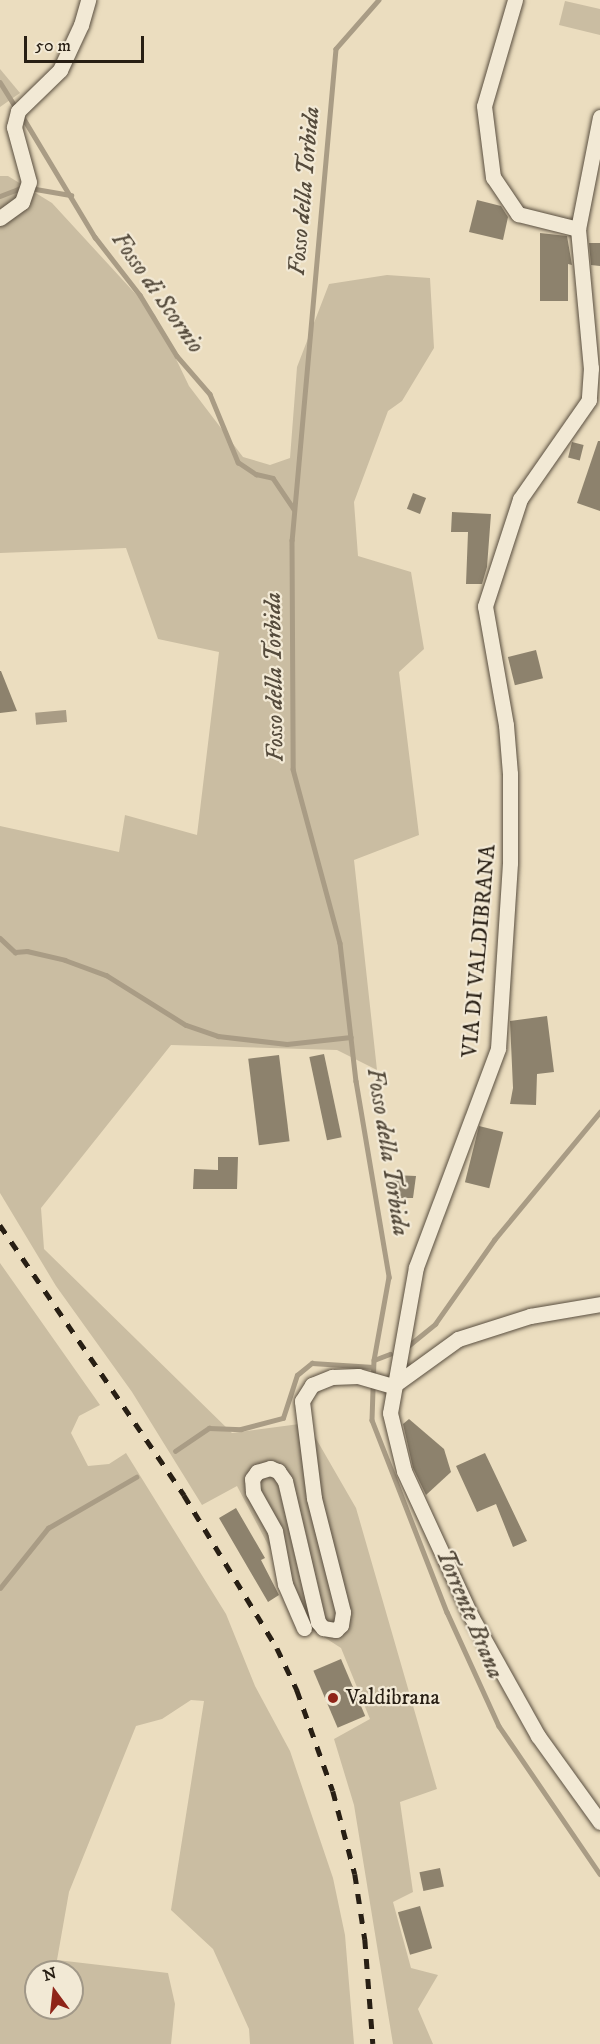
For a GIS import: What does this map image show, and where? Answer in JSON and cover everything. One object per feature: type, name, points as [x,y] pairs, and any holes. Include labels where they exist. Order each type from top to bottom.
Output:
[{"type":"street","points":[[0,218],[22,202],[29,182],[14,127],[18,111],[60,70],[81,25],[88,0]]},
{"type":"street","points":[[515,0],[484,106],[493,177],[518,214],[578,229]]},
{"type":"street","name":"VIA DI VALDIBRANA","points":[[600,117],[578,229],[591,368],[589,400],[520,499],[484,606],[506,725],[510,774],[510,863],[498,1049],[416,1267],[390,1413],[404,1471],[472,1618],[538,1736],[600,1822]]},
{"type":"street","points":[[304,1628],[285,1584],[275,1531],[253,1492],[252,1479],[257,1472],[270,1468],[278,1471],[285,1481],[318,1622],[324,1628],[336,1630],[341,1625],[343,1612],[314,1498],[301,1411],[312,1384],[332,1377],[358,1376],[393,1386],[458,1339],[530,1316],[600,1304]]},
{"type":"shaded area","points":[[565,1],[600,9],[600,35],[559,25]]},
{"type":"shaded area","points":[[0,69],[20,93],[0,107]]},
{"type":"shaded area","points":[[0,176],[8,176],[52,203],[155,315],[189,386],[243,457],[270,465],[290,458],[297,367],[329,284],[387,275],[430,278],[434,348],[402,401],[388,411],[354,502],[358,556],[411,572],[424,649],[399,672],[419,835],[354,860],[377,1070],[337,1050],[171,1045],[41,1208],[44,1249],[232,1433],[307,1423],[356,1508],[437,1789],[400,1802],[413,1892],[393,1902],[411,1968],[438,1975],[418,2009],[433,2044],[393,2044],[354,1805],[334,1739],[370,1719],[341,1648],[313,1630],[237,1486],[202,1505],[132,1392],[56,1286],[0,1193],[0,826],[119,852],[125,815],[197,835],[219,652],[158,639],[126,548],[0,553]]},
{"type":"shaded area","points":[[66,710],[67,722],[36,725],[35,713]]},
{"type":"shaded area","points":[[0,1263],[100,1405],[79,1416],[71,1433],[88,1466],[109,1464],[126,1453],[226,1614],[255,1686],[290,1751],[333,1878],[345,1935],[354,2044],[250,2044],[249,2029],[213,1949],[171,1910],[204,1701],[191,1700],[162,1719],[136,1726],[69,1892],[57,1960],[24,1960],[24,2020],[84,2020],[84,1963],[168,1973],[175,2004],[171,2044],[0,2044]]},
{"type":"building","points":[[477,200],[501,206],[508,217],[503,240],[469,232]]},
{"type":"building","points":[[540,233],[567,236],[572,265],[568,264],[568,301],[540,301]]},
{"type":"building","points":[[589,243],[600,243],[600,266],[591,265]]},
{"type":"building","points":[[598,441],[600,441],[600,511],[577,503]]},
{"type":"building","points":[[572,442],[584,445],[580,460],[568,458]]},
{"type":"building","points":[[413,493],[426,498],[420,514],[407,509]]},
{"type":"building","points":[[452,512],[491,514],[487,567],[482,584],[466,584],[468,532],[451,532]]},
{"type":"building","points":[[536,650],[543,678],[515,685],[508,657]]},
{"type":"building","points":[[1,671],[17,711],[0,713]]},
{"type":"building","points":[[547,1016],[554,1072],[537,1074],[536,1105],[510,1104],[513,1088],[510,1021]]},
{"type":"building","points":[[324,1054],[342,1137],[327,1140],[309,1057]]},
{"type":"building","points":[[279,1055],[290,1141],[259,1145],[248,1059]]},
{"type":"building","points":[[479,1126],[503,1132],[489,1188],[465,1182]]},
{"type":"building","points":[[218,1157],[238,1157],[237,1189],[193,1189],[194,1169],[218,1170]]},
{"type":"building","points":[[393,1175],[416,1176],[413,1198],[394,1198]]},
{"type":"building","points":[[409,1419],[444,1449],[451,1472],[426,1495],[413,1468],[403,1424]]},
{"type":"building","points":[[485,1453],[527,1541],[513,1547],[496,1504],[477,1512],[456,1466]]},
{"type":"building","points":[[236,1508],[265,1558],[261,1560],[279,1595],[268,1602],[219,1518]]},
{"type":"building","points":[[341,1659],[365,1716],[338,1728],[313,1671]]},
{"type":"building","points":[[440,1868],[444,1887],[423,1891],[419,1872]]},
{"type":"building","points":[[420,1906],[432,1948],[410,1955],[398,1912]]},
{"type":"waterway","name":"Fosso della Torbida","points":[[379,0],[336,49],[292,540],[293,769],[340,943],[356,1081],[389,1277],[374,1360],[372,1420],[447,1612],[499,1726],[600,1874]]},
{"type":"waterway","name":"Fosso di Scornio","points":[[0,82],[16,108]]},
{"type":"waterway","name":"Fosso di Scornio","points":[[21,114],[95,237],[140,295],[177,356],[210,394],[238,462],[256,474],[273,478],[294,509]]},
{"type":"waterway","points":[[0,196],[24,187],[71,195]]},
{"type":"waterway","points":[[0,938],[15,952],[27,951],[65,960],[106,975],[186,1025],[218,1036],[287,1044],[351,1037]]},
{"type":"waterway","name":"Torrente Brana","points":[[408,1346],[435,1324],[494,1240],[600,1112]]},
{"type":"waterway","name":"Torrente Brana","points":[[374,1360],[390,1354]]},
{"type":"waterway","points":[[175,1451],[209,1428],[241,1429],[283,1418],[297,1375],[312,1363],[373,1367]]},
{"type":"waterway","points":[[0,1588],[48,1528],[136,1477]]},
{"type":"railway","points":[[0,1225],[184,1495],[277,1648],[297,1690],[333,1791],[355,1874],[365,1939],[373,2044]]},
{"type":"place","name":"Valdibrana","points":[[333,1698]]}]
